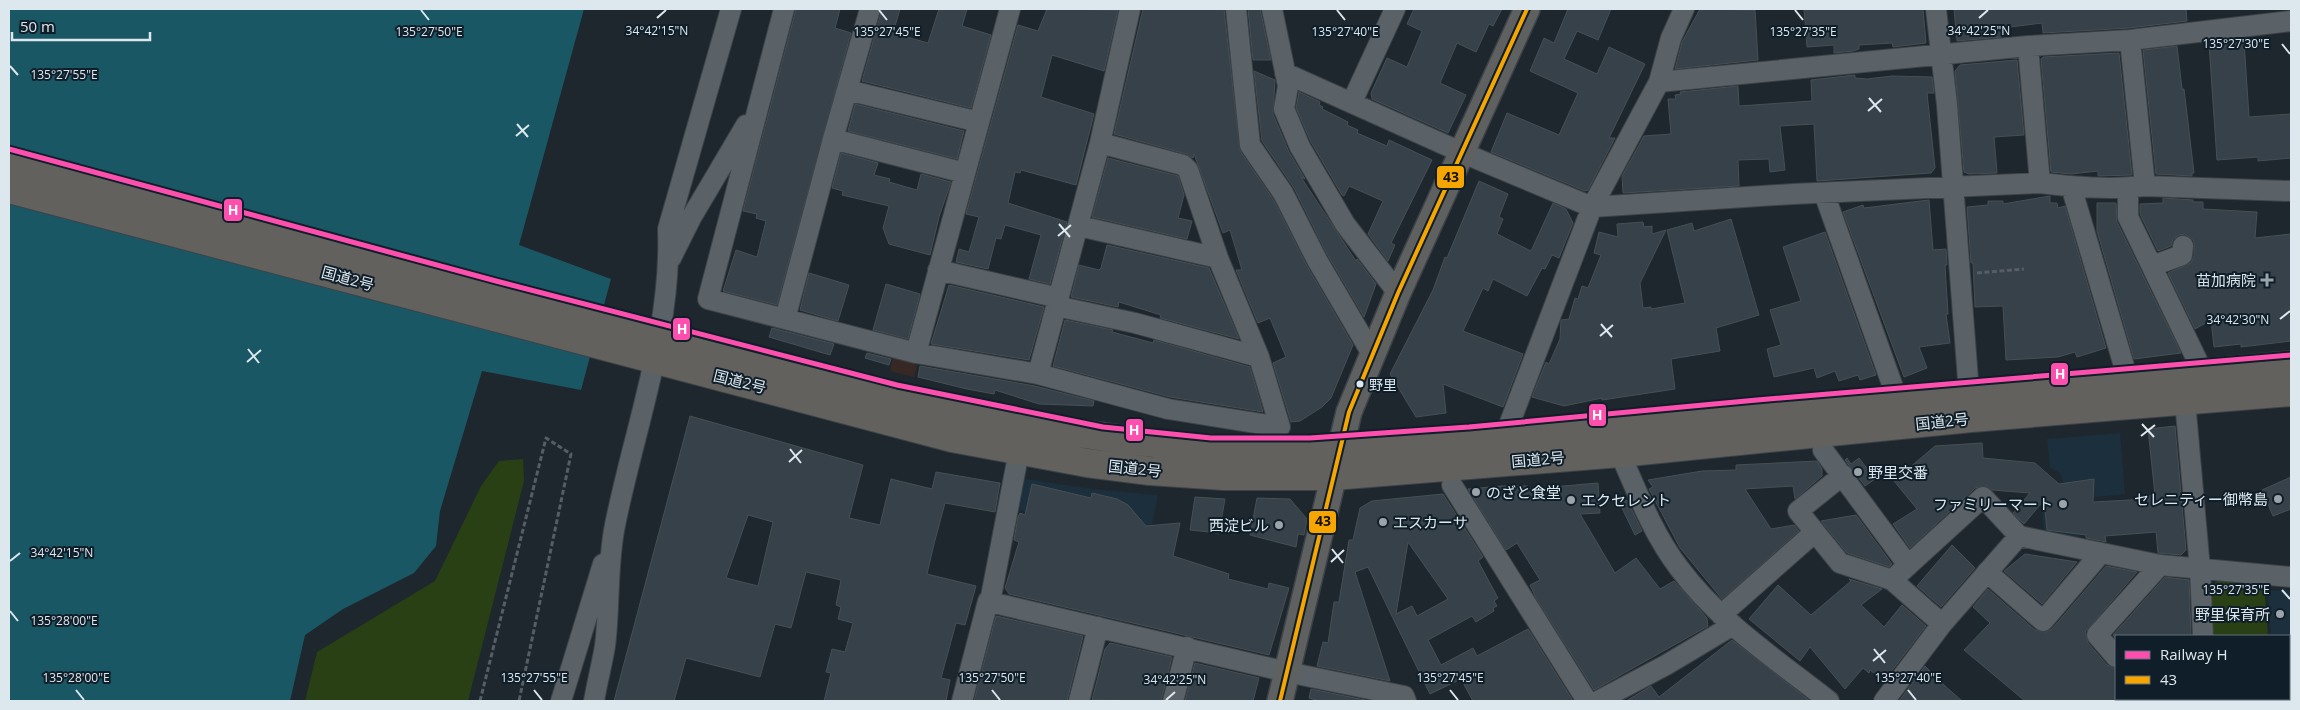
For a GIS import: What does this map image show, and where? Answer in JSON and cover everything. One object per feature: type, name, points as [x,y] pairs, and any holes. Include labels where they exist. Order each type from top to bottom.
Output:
[{"type":"highway","name":"国道2号","points":[[9,167],[647,346],[952,438],[1020,451],[1150,471],[1224,476],[1336,464],[1504,438],[1898,402],[1970,406],[2185,401],[2291,392]]},
{"type":"highway","name":"国道2号","points":[[9,189],[647,346],[906,402],[1026,426],[1177,446],[1249,451],[1336,464],[1620,453],[1970,406],[2291,366]]},
{"type":"main road","points":[[1280,701],[1348,412],[1398,293],[1527,9]]},
{"type":"street","points":[[670,260],[668,229],[731,9]]},
{"type":"street","points":[[784,9],[708,299],[916,353],[1038,374],[1168,409],[1280,427],[1258,357],[1218,258],[1188,170],[1183,165],[1100,142]]},
{"type":"street","points":[[784,319],[870,9]]},
{"type":"street","points":[[916,353],[1010,9]]},
{"type":"street","points":[[1038,374],[1079,226],[1130,9]]},
{"type":"street","points":[[1236,9],[1250,145],[1283,193],[1317,260],[1372,354]]},
{"type":"street","points":[[1272,9],[1288,86],[1284,109],[1300,147],[1345,224],[1398,293]]},
{"type":"street","points":[[1352,102],[1396,9]]},
{"type":"street","points":[[1504,438],[1592,207],[1659,82],[1672,38],[1684,9]]},
{"type":"street","points":[[1936,9],[1942,56],[1970,406]]},
{"type":"street","points":[[1659,82],[1942,56],[2028,46],[2130,40],[2291,21]]},
{"type":"street","points":[[2130,40],[2136,187],[2128,217],[2197,360]]},
{"type":"street","points":[[2028,46],[2040,183]]},
{"type":"street","points":[[1285,73],[1463,153],[1592,207],[1824,192],[2040,183],[2071,186],[2291,191]]},
{"type":"street","points":[[847,90],[979,122]]},
{"type":"street","points":[[594,701],[605,646],[614,527],[647,346],[670,260],[691,218],[758,106]]},
{"type":"street","points":[[833,139],[965,173]]},
{"type":"street","points":[[2071,186],[2124,366]]},
{"type":"street","points":[[1824,192],[1898,402]]},
{"type":"street","points":[[1079,226],[1218,258]]},
{"type":"street","points":[[2152,266],[2182,255],[2183,246]]},
{"type":"street","points":[[938,270],[1258,357]]},
{"type":"street","points":[[2185,401],[2200,569],[2203,635]]},
{"type":"street","points":[[1823,450],[1908,564]]},
{"type":"street","points":[[962,701],[988,601],[990,602],[1020,451]]},
{"type":"street","points":[[1620,453],[1643,506],[1678,568],[1727,620],[1829,701]]},
{"type":"street","points":[[1843,475],[1798,511],[1840,563],[1892,580],[1942,624]]},
{"type":"street","points":[[1452,484],[1587,701]]},
{"type":"street","points":[[1892,580],[1983,497],[2019,536],[2160,565],[2291,577]]},
{"type":"street","points":[[562,701],[614,527]]},
{"type":"street","points":[[1598,701],[1666,665],[1727,620],[1815,532]]},
{"type":"street","points":[[1884,701],[1942,624],[2019,536]]},
{"type":"street","points":[[1987,572],[2043,621],[2101,552]]},
{"type":"street","points":[[2115,656],[2098,635],[2160,565]]},
{"type":"street","points":[[990,602],[1404,699]]},
{"type":"street","points":[[1079,701],[1098,626]]},
{"type":"street","points":[[1174,701],[1187,647]]},
{"type":"path","points":[[1960,275],[2024,269]]},
{"type":"path","points":[[480,701],[546,438],[571,454],[519,701]]},
{"type":"shaded area","points":[[9,9],[584,9],[519,245],[611,279],[581,390],[482,371],[440,511],[436,546],[414,573],[343,609],[305,635],[290,701],[9,701]]},
{"type":"shaded area","points":[[895,351],[919,357],[914,377],[890,371]]},
{"type":"shaded area","name":"ファミリーマート","points":[[2120,433],[2125,494],[2077,499],[2079,537],[2044,531],[2042,510],[2063,482],[2060,473],[2050,468],[2047,439]]},
{"type":"shaded area","points":[[1025,479],[1093,489],[1158,495],[1146,554],[1017,509]]},
{"type":"shaded area","name":"野里保育所","points":[[2291,590],[2291,678],[2290,635],[2271,635],[2268,591]]},
{"type":"green space","points":[[523,459],[524,481],[468,701],[305,701],[317,652],[435,581],[481,486],[499,461]]},
{"type":"green space","points":[[2217,581],[2264,584],[2268,635],[2213,635],[2209,589]]},
{"type":"building","points":[[796,9],[840,9],[835,28],[851,33],[777,305],[723,291],[736,250],[757,257],[766,221],[756,218],[757,214],[743,211]]},
{"type":"building","points":[[882,9],[900,9],[893,33],[928,43],[939,9],[967,9],[962,26],[991,35],[971,108],[862,81]]},
{"type":"building","points":[[1047,9],[1118,10],[1104,71],[1052,55],[1041,97],[1094,114],[1076,185],[1021,170],[1020,173],[1015,172],[1008,203],[1067,222],[1050,284],[1029,279],[1041,235],[1005,225],[1001,239],[996,238],[988,269],[956,262],[959,249],[969,252],[979,217],[966,214],[1018,25],[1038,31]]},
{"type":"building","points":[[1143,9],[1224,9],[1240,151],[1273,199],[1307,266],[1353,345],[1331,398],[1322,407],[1300,421],[1291,422],[1273,363],[1286,357],[1270,318],[1258,323],[1236,270],[1242,270],[1230,230],[1223,233],[1194,154],[1193,158],[1186,154],[1114,134]]},
{"type":"building","points":[[1248,9],[1260,9],[1271,60],[1253,60]]},
{"type":"building","points":[[1414,9],[1502,9],[1493,26],[1489,24],[1476,52],[1457,43],[1440,83],[1466,95],[1448,133],[1372,99],[1371,93],[1387,58],[1407,67],[1422,31],[1407,24]]},
{"type":"building","points":[[1568,9],[1611,9],[1598,40],[1577,31],[1564,59],[1597,74],[1609,47],[1645,64],[1609,138],[1615,138],[1588,190],[1585,191],[1491,152],[1507,113],[1559,135],[1578,93],[1530,71],[1544,38],[1554,43]]},
{"type":"building","points":[[1700,9],[1755,10],[1758,60],[1675,69],[1682,42]]},
{"type":"building","points":[[1804,9],[1923,9],[1926,43],[1893,47],[1892,43],[1859,45],[1859,49],[1853,51],[1834,53],[1834,45],[1807,47]]},
{"type":"building","points":[[1954,9],[2186,9],[2187,21],[2129,28],[2043,33],[2042,23],[2002,28],[2002,37],[1957,41]]},
{"type":"building","points":[[2244,41],[2249,117],[2291,114],[2291,158],[2258,161],[2258,157],[2217,160],[2209,44]]},
{"type":"building","points":[[2177,46],[2194,173],[2192,173],[2192,176],[2156,174],[2143,50]]},
{"type":"building","points":[[2119,53],[2132,175],[2098,176],[2098,171],[2071,174],[2051,172],[2041,59],[2043,57]]},
{"type":"building","points":[[2017,60],[2024,135],[1994,137],[1997,173],[1969,174],[1964,172],[1955,71],[1960,65]]},
{"type":"building","points":[[1254,71],[1275,80],[1273,114],[1289,152],[1305,179],[1301,177],[1356,261],[1357,259],[1376,284],[1364,317],[1327,254],[1294,188],[1262,141]]},
{"type":"building","points":[[1855,75],[1855,78],[1867,79],[1892,76],[1932,77],[1934,93],[1927,93],[1935,168],[1931,173],[1817,181],[1814,124],[1780,126],[1785,170],[1770,172],[1769,159],[1738,160],[1739,186],[1623,193],[1622,176],[1644,136],[1671,134],[1668,99],[1676,99],[1675,95],[1681,94],[1680,92],[1738,86],[1739,106],[1812,101],[1811,80]]},
{"type":"building","points":[[1299,92],[1320,102],[1319,105],[1323,107],[1322,109],[1348,122],[1347,125],[1358,130],[1357,133],[1387,146],[1389,140],[1432,160],[1391,243],[1395,245],[1388,261],[1368,234],[1383,201],[1349,186],[1344,196],[1342,195],[1311,142],[1296,108]]},
{"type":"building","points":[[855,104],[964,131],[957,159],[848,131]]},
{"type":"building","points":[[841,153],[878,163],[874,175],[890,179],[889,182],[917,190],[921,174],[951,182],[939,217],[930,255],[889,244],[883,228],[889,206],[842,195],[843,191],[832,188]]},
{"type":"building","points":[[1108,158],[1178,176],[1184,195],[1178,218],[1192,221],[1187,239],[1092,217]]},
{"type":"building","points":[[1479,181],[1508,194],[1499,217],[1503,219],[1497,234],[1531,251],[1553,203],[1566,209],[1573,223],[1559,258],[1552,255],[1545,269],[1542,268],[1527,296],[1493,279],[1488,291],[1483,288],[1463,331],[1523,354],[1503,407],[1443,384],[1446,413],[1416,417],[1390,374],[1433,290],[1445,257],[1447,258]]},
{"type":"building","points":[[2050,196],[2050,203],[2057,203],[2058,208],[2065,206],[2106,348],[2077,357],[2075,352],[2058,357],[2006,360],[2003,306],[1975,307],[1973,263],[1971,263],[1967,207],[1988,205],[1988,201],[2003,201],[2003,204]]},
{"type":"building","points":[[2163,198],[2203,202],[2203,209],[2257,212],[2255,238],[2291,234],[2291,341],[2241,347],[2241,344],[2214,347],[2211,320],[2195,329],[2168,273],[2191,263],[2194,256],[2194,241],[2185,234],[2179,235],[2173,239],[2171,246],[2158,251],[2140,214],[2140,204],[2163,203]]},
{"type":"building","points":[[1929,200],[1933,250],[1946,249],[1948,314],[1946,314],[1950,343],[1919,347],[1927,368],[1904,377],[1843,212],[1863,205],[1864,208]]},
{"type":"building","points":[[2097,203],[2116,203],[2117,222],[2181,353],[2134,359],[2097,231]]},
{"type":"building","points":[[1731,219],[1759,315],[1716,328],[1720,351],[1671,359],[1675,389],[1602,400],[1602,398],[1564,406],[1532,397],[1546,362],[1549,364],[1560,339],[1561,320],[1569,319],[1575,298],[1578,299],[1582,286],[1588,288],[1601,255],[1594,253],[1599,232],[1618,237],[1617,224],[1643,222],[1644,227],[1652,226],[1652,234],[1666,230],[1640,283],[1643,308],[1651,307],[1651,309],[1685,303],[1667,230],[1692,223],[1694,231]]},
{"type":"building","points":[[1825,232],[1876,375],[1860,380],[1858,375],[1839,381],[1835,371],[1817,378],[1814,368],[1774,377],[1767,349],[1781,345],[1770,310],[1801,301],[1783,247]]},
{"type":"building","points":[[1107,245],[1209,268],[1239,339],[1160,318],[1161,315],[1119,302],[1118,307],[1071,297],[1079,265],[1099,270]]},
{"type":"building","points":[[809,273],[849,285],[838,321],[800,310]]},
{"type":"building","points":[[886,284],[920,294],[908,339],[873,330]]},
{"type":"building","points":[[949,285],[1044,307],[1029,360],[931,344]]},
{"type":"building","points":[[1065,320],[1113,330],[1112,332],[1153,343],[1154,340],[1250,367],[1263,412],[1170,397],[1053,366]]},
{"type":"building","points":[[772,328],[834,344],[830,355],[769,337]]},
{"type":"building","points":[[867,353],[891,359],[889,365],[865,358]]},
{"type":"building","points":[[920,366],[1035,386],[1094,401],[1093,406],[1039,404],[995,390],[994,394],[967,389],[918,377]]},
{"type":"building","points":[[690,416],[863,465],[849,518],[880,525],[891,479],[932,489],[936,472],[1000,483],[995,512],[945,503],[934,544],[927,574],[976,586],[965,625],[956,623],[941,678],[950,680],[946,701],[824,701],[831,673],[826,672],[832,649],[845,652],[853,623],[838,619],[841,607],[836,605],[841,580],[806,572],[791,628],[775,624],[760,677],[686,658],[674,701],[614,701]],"holes":[[[748,515],[773,522],[758,586],[726,578]]]},
{"type":"building","points":[[2175,426],[2186,550],[2181,555],[2158,553],[2156,532],[2105,536],[2106,542],[2086,538],[2086,535],[2047,530],[2044,500],[2024,524],[2013,513],[2030,493],[1992,490],[1986,486],[1975,488],[1910,548],[1893,524],[1917,509],[1894,481],[1935,446],[1982,443],[1983,458],[2035,463],[2059,484],[2094,479],[2093,502],[2149,499],[2149,496],[2155,495],[2148,429]]},
{"type":"building","name":"野里交番","points":[[1847,458],[1851,464],[1859,458],[1875,479],[1865,486],[1845,460]]},
{"type":"building","points":[[1817,461],[1822,469],[1822,476],[1795,499],[1793,486],[1745,489],[1771,529],[1794,525],[1799,531],[1722,599],[1680,548],[1649,489],[1653,487],[1648,480],[1702,471],[1736,470],[1736,465]]},
{"type":"building","name":"セレニティー御幣島","points":[[2291,477],[2291,509],[2273,516],[2262,490]]},
{"type":"building","points":[[1598,483],[1600,513],[1580,514],[1615,573],[1636,558],[1660,589],[1674,581],[1707,618],[1708,626],[1594,690],[1536,598],[1530,585],[1540,580],[1517,543],[1506,550],[1468,489],[1528,486],[1529,489]]},
{"type":"building","points":[[1032,484],[1091,498],[1092,493],[1117,499],[1128,505],[1146,526],[1180,523],[1173,556],[1229,574],[1228,579],[1268,589],[1269,583],[1289,588],[1269,655],[1009,594],[1005,588],[1019,542],[1014,540],[1018,517],[1020,513],[1025,515]]},
{"type":"building","points":[[1443,494],[1483,557],[1478,561],[1498,598],[1494,601],[1497,606],[1493,608],[1494,611],[1476,622],[1472,616],[1428,640],[1441,665],[1473,648],[1477,656],[1528,629],[1573,701],[1473,701],[1461,679],[1430,694],[1368,567],[1355,572],[1390,681],[1317,666],[1323,642],[1328,643],[1334,602],[1339,602],[1349,540],[1353,540],[1360,508],[1372,501]],"holes":[[[1408,542],[1448,599],[1417,616],[1412,606],[1396,614]]]},
{"type":"building","points":[[1195,497],[1225,499],[1219,533],[1190,530]]},
{"type":"building","name":"西淀ビル","points":[[1257,498],[1290,499],[1307,519],[1304,535],[1298,534],[1296,547],[1250,535]]},
{"type":"building","points":[[1627,500],[1642,531],[1635,535],[1620,504]]},
{"type":"building","points":[[1856,515],[1892,564],[1889,567],[1847,553],[1821,521]]},
{"type":"building","points":[[1952,545],[1975,568],[1941,607],[1917,586]]},
{"type":"building","points":[[2025,554],[2077,562],[2042,604],[2004,571]]},
{"type":"building","points":[[2106,566],[2137,572],[2085,632],[2088,643],[2107,665],[2115,669],[2116,701],[2025,701],[1964,650],[1990,623],[1973,607],[1988,589],[2035,630],[2046,632],[2052,629]]},
{"type":"building","points":[[2165,577],[2189,580],[2191,635],[2115,635],[2115,638],[2113,635]]},
{"type":"building","points":[[1849,579],[1882,589],[1861,605],[1884,627],[1902,605],[1926,626],[1884,681],[1870,670],[1869,673],[1863,668],[1845,689],[1810,647],[1800,661],[1749,619],[1778,585],[1811,615],[1851,581]]},
{"type":"building","points":[[996,616],[1083,636],[1067,701],[974,701]]},
{"type":"building","points":[[1732,640],[1810,701],[1626,701],[1651,686],[1659,697]]},
{"type":"building","points":[[1110,643],[1172,657],[1161,701],[1092,700],[1105,649]]},
{"type":"building","points":[[1195,663],[1259,678],[1253,701],[1185,701]]},
{"type":"building","points":[[1925,666],[1944,685],[1962,701],[1899,701]]},
{"type":"building","points":[[1311,689],[1370,701],[1320,701],[1309,698]]},
{"type":"rail line","name":"H","points":[[9,149],[496,281],[897,385],[1103,427],[1211,438],[1310,438],[1469,427],[1757,400],[2291,355]]},
{"type":"transit line","name":"43","points":[[1280,701],[1349,412],[1398,293],[1527,9]]},
{"type":"place","name":"苗加病院","points":[[2267,280]]},
{"type":"place","name":"野里","points":[[1360,384]]},
{"type":"place","name":"野里交番","points":[[1858,472]]},
{"type":"place","name":"のざと食堂","points":[[1476,492]]},
{"type":"place","name":"セレニティー御幣島","points":[[2278,499]]},
{"type":"place","name":"エクセレント","points":[[1571,500]]},
{"type":"place","name":"ファミリーマート","points":[[2063,504]]},
{"type":"place","name":"エスカーサ","points":[[1383,522]]},
{"type":"place","name":"西淀ビル","points":[[1279,525]]},
{"type":"place","name":"野里保育所","points":[[2280,614]]}]
